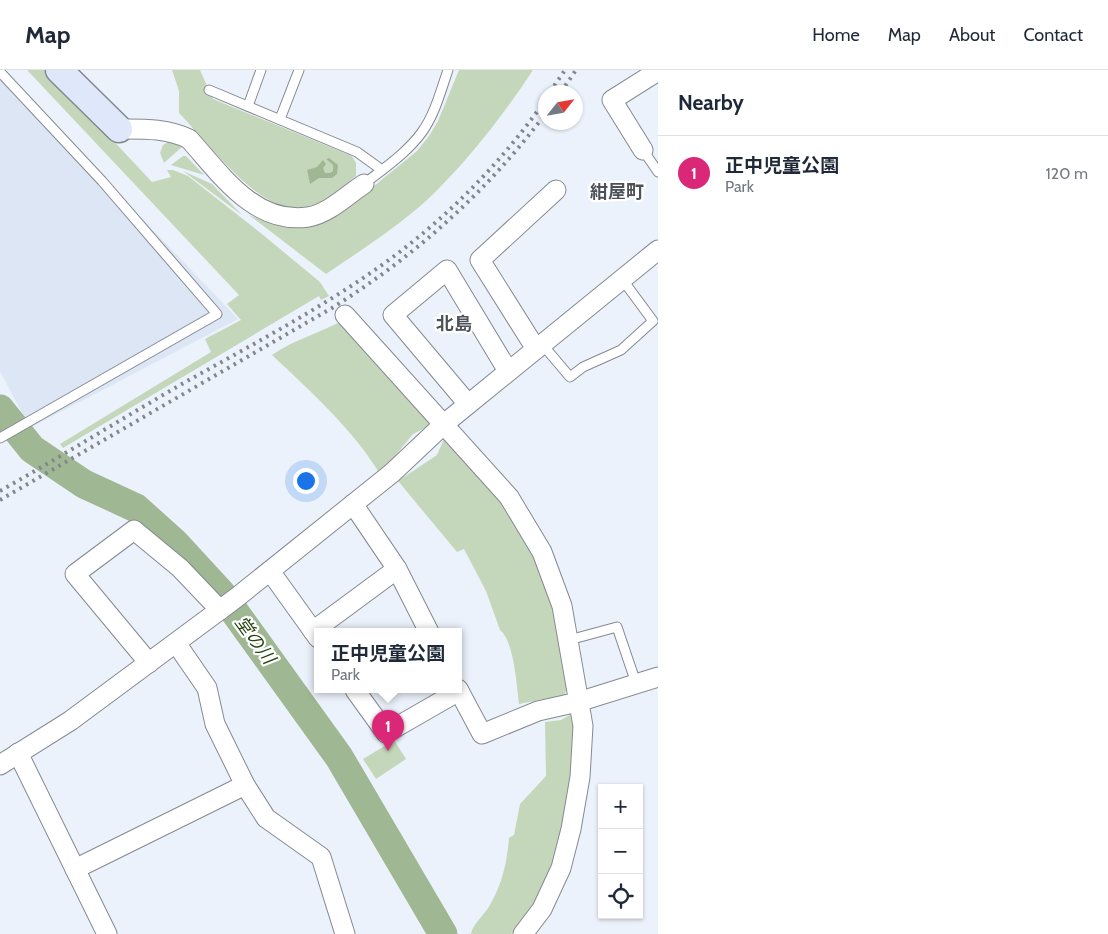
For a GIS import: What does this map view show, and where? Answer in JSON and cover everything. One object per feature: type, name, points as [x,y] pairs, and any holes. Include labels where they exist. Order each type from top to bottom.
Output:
[{"type":"street","points":[[60,70],[119,129],[152,129],[178,133],[189,139],[244,199],[263,211],[282,217],[309,217],[331,206],[364,184]]},
{"type":"street","points":[[643,150],[612,100],[658,71]]},
{"type":"street","points":[[539,346],[480,260],[556,190]]},
{"type":"street","points":[[0,765],[70,721],[236,598],[392,473],[444,424],[658,250]]},
{"type":"street","points":[[468,404],[393,314],[447,270],[508,371]]},
{"type":"street","points":[[345,315],[509,497],[542,552],[554,578],[569,640],[582,726],[580,777],[569,839],[552,889],[533,922],[523,934]]},
{"type":"street","points":[[353,504],[397,570],[427,628]]},
{"type":"street","points":[[149,663],[75,574],[134,530],[180,568],[220,610]]},
{"type":"street","points":[[323,628],[397,570]]},
{"type":"street","points":[[270,571],[314,633]]},
{"type":"street","points":[[176,643],[207,688],[215,724],[245,785],[266,818],[321,857],[345,934]]},
{"type":"street","points":[[460,693],[482,734],[515,719],[578,702],[658,676]]},
{"type":"street","points":[[357,693],[386,733],[453,693]]},
{"type":"street","points":[[18,754],[107,934]]},
{"type":"street","points":[[75,869],[245,785]]},
{"type":"lane","points":[[248,106],[261,70]]},
{"type":"lane","points":[[280,119],[299,70]]},
{"type":"lane","points":[[364,184],[382,170],[422,132],[437,101],[448,70]]},
{"type":"lane","points":[[0,72],[102,181],[217,314],[0,438]]},
{"type":"lane","points":[[209,90],[358,152],[382,170]]},
{"type":"lane","points":[[643,150],[658,172]]},
{"type":"lane","points":[[539,346],[570,377],[583,367],[621,350],[653,321],[622,279]]},
{"type":"lane","points":[[569,640],[617,628],[636,683]]},
{"type":"shaded area","points":[[0,70],[238,319],[30,428],[0,371]]},
{"type":"shaded area","points":[[27,70],[47,70],[152,182],[171,177],[167,170],[173,170],[188,176],[320,282],[329,296],[321,300],[319,296],[63,448],[60,444],[211,352],[205,339],[241,320],[227,304],[239,295]]},
{"type":"shaded area","points":[[172,70],[200,70],[213,99],[352,156],[356,163],[356,176],[329,197],[313,206],[296,209],[281,206],[265,198],[233,171],[179,113],[179,91]]},
{"type":"shaded area","points":[[459,70],[533,70],[484,138],[442,185],[415,210],[365,248],[326,274],[249,215],[269,223],[286,225],[368,191],[417,151],[429,136],[438,121]]},
{"type":"shaded area","points":[[168,142],[183,146],[164,163],[160,153],[163,145]]},
{"type":"shaded area","points":[[183,156],[186,156],[204,175],[171,165]]},
{"type":"shaded area","points":[[329,158],[338,165],[337,174],[332,178],[319,178],[310,184],[307,170],[317,167],[323,160],[326,164],[323,168],[325,173],[333,171],[333,165],[326,159]]},
{"type":"shaded area","points":[[183,171],[212,184],[242,215]]},
{"type":"shaded area","points":[[344,320],[433,424],[413,434],[380,474],[344,426],[272,355],[289,345]]},
{"type":"shaded area","points":[[444,439],[513,512],[555,601],[573,688],[566,690],[565,695],[519,704],[509,644],[500,630],[486,591],[464,549],[457,552],[398,481],[437,455]]},
{"type":"shaded area","points":[[575,712],[579,742],[561,851],[533,911],[511,934],[471,934],[498,889],[507,856],[509,838],[514,835],[520,804],[546,776],[545,722],[561,720]]},
{"type":"shaded area","points":[[391,735],[406,759],[376,779],[363,759],[388,744],[385,738]]},
{"type":"waterway","name":"堂の川","points":[[0,409],[32,449],[84,484],[136,508],[175,543],[221,593],[339,757],[443,934]]},
{"type":"railway","points":[[555,85],[565,70]]},
{"type":"railway","points":[[566,85],[576,70]]},
{"type":"railway","points":[[0,491],[303,316],[369,274],[419,237],[465,195],[508,149],[538,110]]},
{"type":"railway","points":[[0,500],[332,308],[363,288],[448,221],[499,169],[538,123]]},
{"type":"place","name":"正中児童公園","points":[[388,751]]},
{"type":"district","name":"紺屋町","points":[[617,192]]},
{"type":"district","name":"北島","points":[[454,324]]}]
